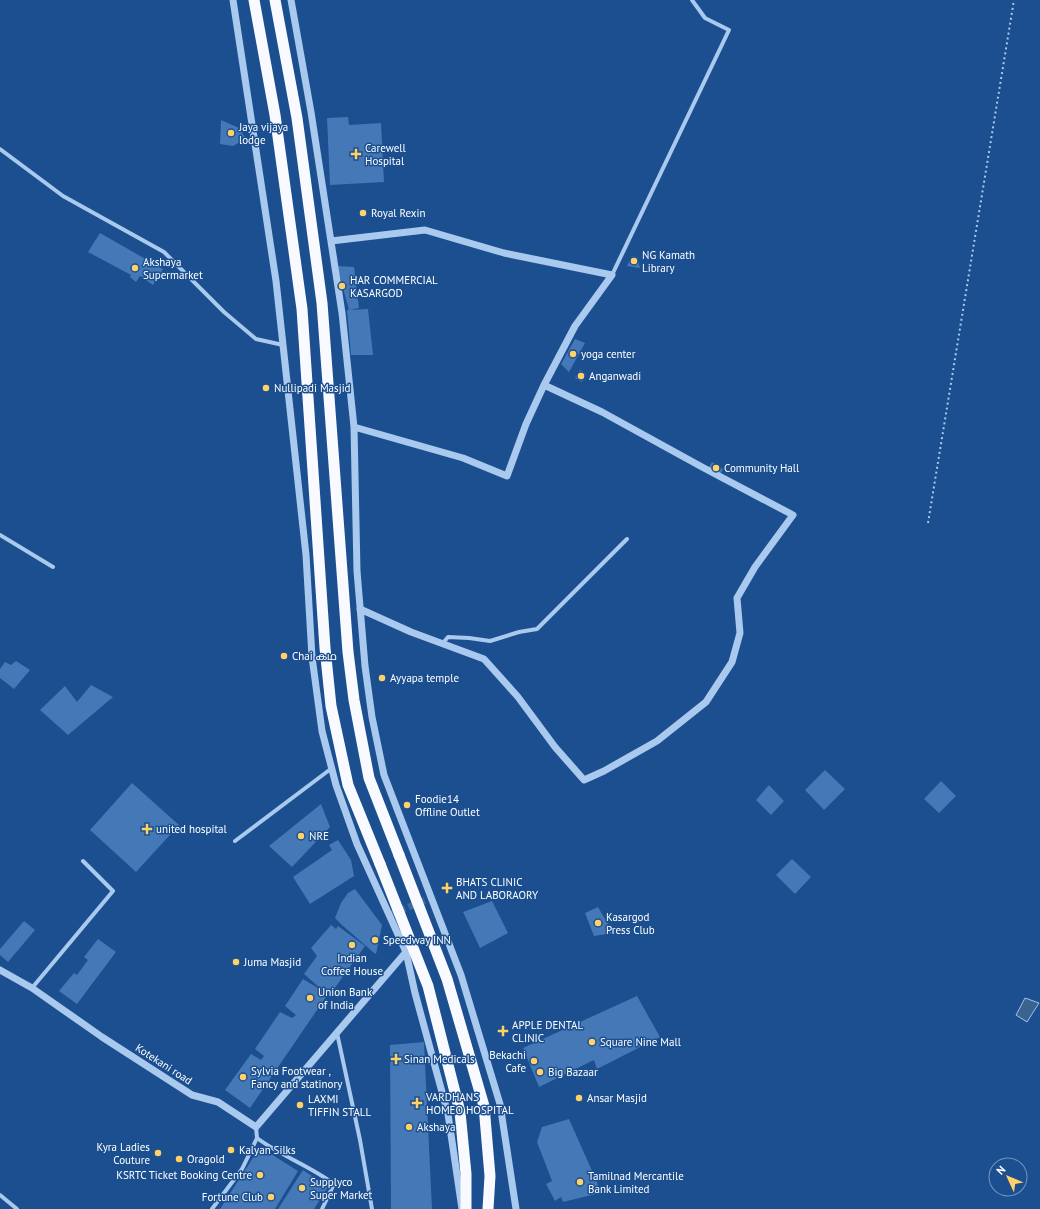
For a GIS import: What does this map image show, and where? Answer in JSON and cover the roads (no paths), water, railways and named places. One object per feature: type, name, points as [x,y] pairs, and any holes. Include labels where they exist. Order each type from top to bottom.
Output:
[{"type":"highway","points":[[254,0],[275,115],[302,308],[324,648],[331,706],[348,785],[428,986],[460,1112],[466,1174],[466,1209]]},
{"type":"highway","points":[[275,0],[297,118],[322,303],[348,652],[354,700],[369,778],[447,979],[484,1106],[490,1176],[488,1209]]},
{"type":"street","points":[[233,0],[276,281],[306,555],[312,656],[322,731],[336,784],[357,844],[406,952],[415,993],[448,1114],[462,1209]]},
{"type":"street","points":[[291,0],[311,112],[342,313],[354,427],[357,571],[369,695],[384,774],[461,975],[500,1104],[516,1209]]},
{"type":"street","points":[[354,427],[463,458],[506,476],[526,424],[544,385],[576,326],[612,275],[729,30],[705,18],[692,0]]},
{"type":"street","points":[[0,149],[63,196],[164,252],[224,312],[256,339],[283,345]]},
{"type":"street","points":[[331,241],[425,230],[504,253],[612,275]]},
{"type":"street","points":[[360,609],[412,632],[484,659],[518,697],[555,747],[584,780],[604,771],[657,740],[706,702],[732,662],[740,633],[737,598],[755,567],[793,515],[602,412],[544,385]]},
{"type":"street","points":[[0,535],[53,567]]},
{"type":"street","points":[[443,643],[448,637],[490,641],[519,632],[537,629],[627,539]]},
{"type":"street","points":[[235,841],[332,768]]},
{"type":"street","points":[[32,988],[113,891],[84,861]]},
{"type":"street","points":[[212,1209],[242,1169],[257,1138],[256,1127],[406,952]]},
{"type":"street","name":"Kotekani road","points":[[0,970],[32,988],[102,1037],[192,1095],[218,1102],[256,1127]]},
{"type":"street","points":[[337,1033],[360,1140],[372,1209]]},
{"type":"street","points":[[257,1138],[265,1144],[319,1173],[334,1184],[322,1209]]},
{"type":"street","points":[[0,1195],[17,1209]]},
{"type":"water","points":[[1025,998],[1039,1003],[1027,1022],[1016,1015]]},
{"type":"tunnel","points":[[389,915],[431,898]]},
{"type":"place","name":"Jaya vijaya lodge","points":[[231,133]]},
{"type":"place","name":"Carewell Hospital","points":[[356,154]]},
{"type":"place","name":"Royal Rexin","points":[[363,213]]},
{"type":"place","name":"NG Kamath Library","points":[[634,261]]},
{"type":"place","name":"Akshaya Supermarket","points":[[135,268]]},
{"type":"place","name":"HAR COMMERCIAL KASARGOD","points":[[342,286]]},
{"type":"place","name":"yoga center","points":[[573,354]]},
{"type":"place","name":"Anganwadi","points":[[581,376]]},
{"type":"place","name":"Nullipadi Masjid","points":[[266,388]]},
{"type":"place","name":"Community Hall","points":[[716,468]]},
{"type":"place","name":"Chai കഥ","points":[[284,656]]},
{"type":"place","name":"Ayyapa temple","points":[[382,678]]},
{"type":"place","name":"Foodie14 Offline Outlet","points":[[407,805]]},
{"type":"place","name":"united hospital","points":[[147,829]]},
{"type":"place","name":"NRE","points":[[301,836]]},
{"type":"place","name":"BHATS CLINIC AND LABORAORY","points":[[447,888]]},
{"type":"place","name":"Kasargod Press Club","points":[[598,923]]},
{"type":"place","name":"Speedway INN","points":[[375,940]]},
{"type":"place","name":"Indian Coffee House","points":[[352,945]]},
{"type":"place","name":"Juma Masjid","points":[[236,962]]},
{"type":"place","name":"Union Bank of India","points":[[310,998]]},
{"type":"place","name":"APPLE DENTAL CLINIC","points":[[503,1031]]},
{"type":"place","name":"Square Nine Mall","points":[[592,1042]]},
{"type":"place","name":"Sinan Medicals","points":[[396,1059]]},
{"type":"place","name":"Bekachi Cafe","points":[[534,1061]]},
{"type":"place","name":"Big Bazaar","points":[[540,1072]]},
{"type":"place","name":"Sylvia Footwear , Fancy and statinory","points":[[243,1077]]},
{"type":"place","name":"Ansar Masjid","points":[[579,1098]]},
{"type":"place","name":"VARDHANS HOMEO HOSPITAL","points":[[417,1103]]},
{"type":"place","name":"LAXMI TIFFIN STALL","points":[[300,1105]]},
{"type":"place","name":"Akshaya","points":[[409,1127]]},
{"type":"place","name":"Kalyan Silks","points":[[231,1150]]},
{"type":"place","name":"Kyra Ladies Couture","points":[[158,1153]]},
{"type":"place","name":"Oragold","points":[[179,1159]]},
{"type":"place","name":"KSRTC Ticket Booking Centre","points":[[260,1175]]},
{"type":"place","name":"Tamilnad Mercantile Bank Limited","points":[[580,1182]]},
{"type":"place","name":"Supplyco Super Market","points":[[302,1188]]},
{"type":"place","name":"Fortune Club","points":[[271,1197]]}]
